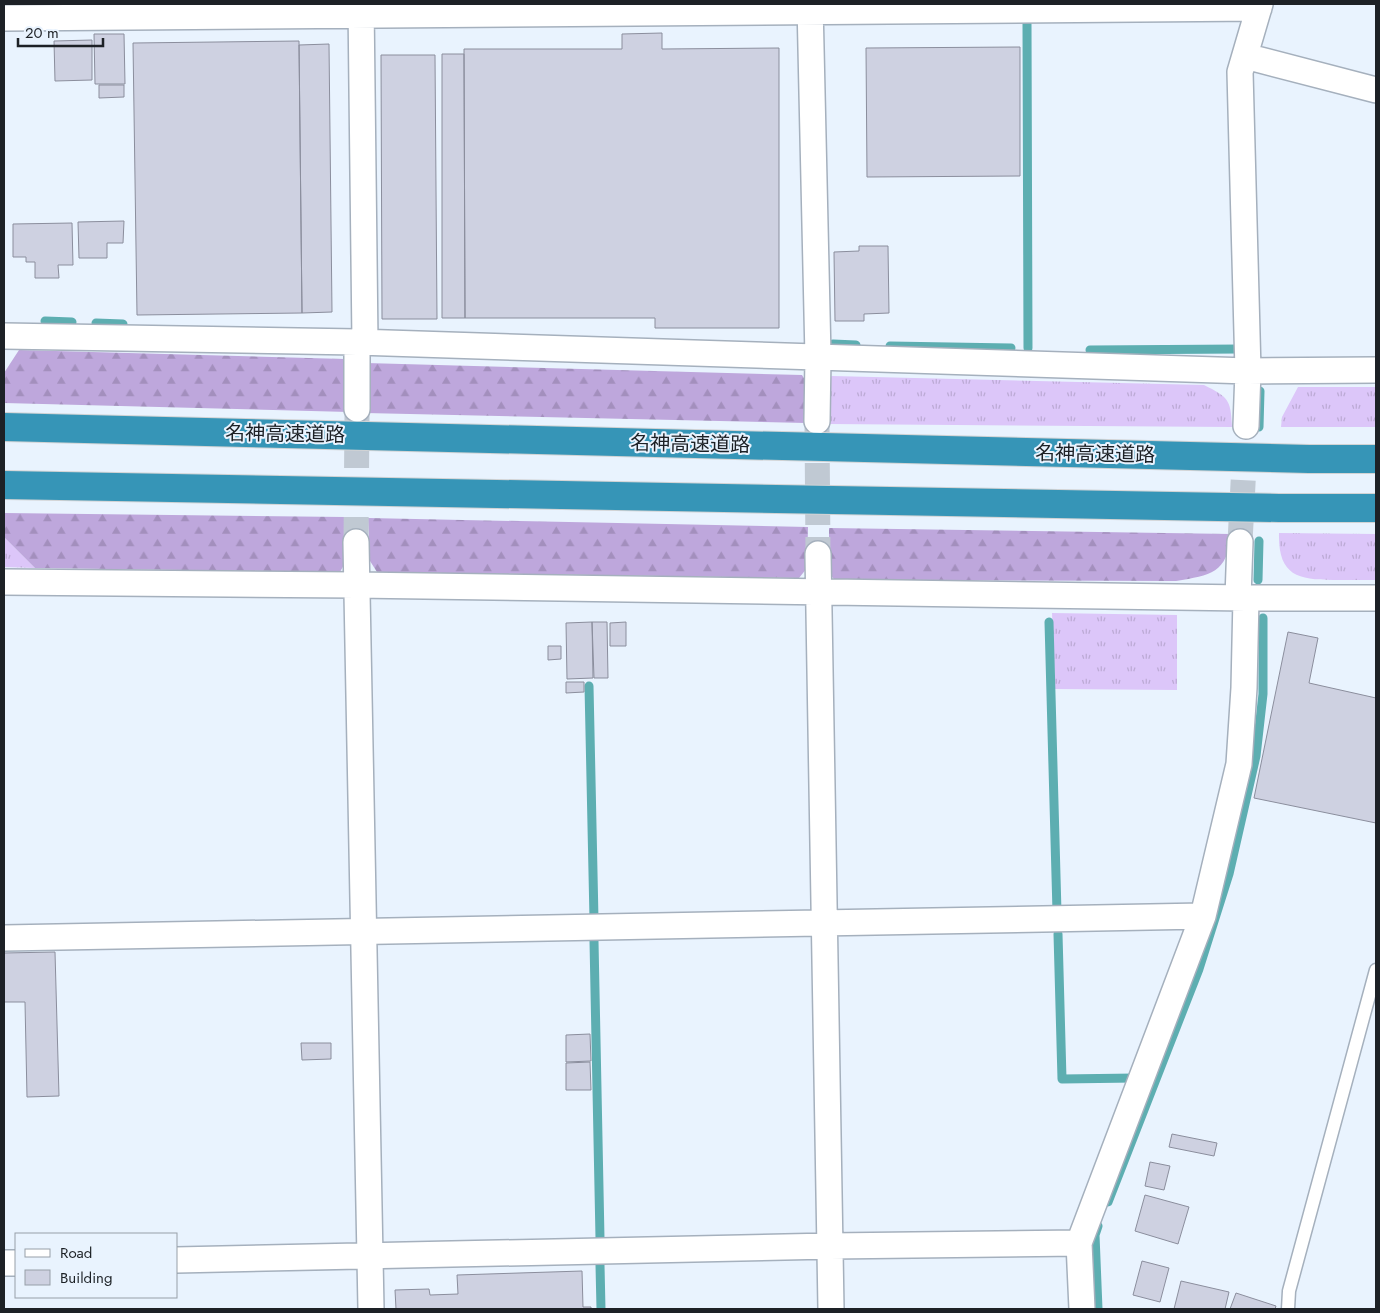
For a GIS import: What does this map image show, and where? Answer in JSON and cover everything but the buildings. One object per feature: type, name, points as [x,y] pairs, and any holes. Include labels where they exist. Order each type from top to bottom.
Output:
[{"type":"highway","name":"名神高速道路","points":[[4,427],[1309,459],[1376,458]]},
{"type":"highway","points":[[4,485],[1259,508],[1376,508]]},
{"type":"street","points":[[4,18],[361,9],[1260,6],[1240,72],[1248,371],[1246,426]]},
{"type":"street","points":[[810,8],[818,421]]},
{"type":"street","points":[[357,410],[361,342],[361,9]]},
{"type":"street","points":[[1245,56],[1376,90]]},
{"type":"street","points":[[4,336],[361,342],[1248,371],[1376,370]]},
{"type":"street","points":[[356,542],[371,1309]]},
{"type":"street","points":[[1082,1309],[1079,1243],[1203,916],[1239,764],[1244,688],[1240,542]]},
{"type":"street","points":[[818,554],[831,1309]]},
{"type":"street","points":[[4,582],[356,585],[1242,598],[1376,598]]},
{"type":"street","points":[[4,938],[1203,916]]},
{"type":"street","points":[[178,1260],[830,1246],[1079,1243]]},
{"type":"lane","points":[[1288,1309],[1289,1291],[1376,970]]},
{"type":"green space","points":[[19,350],[345,359],[349,412],[4,403],[4,373]]},
{"type":"green space","points":[[366,363],[802,375],[805,380],[806,423],[365,413]]},
{"type":"green space","points":[[832,376],[1204,385],[1227,400],[1231,410],[1232,427],[828,424],[827,380]]},
{"type":"green space","points":[[1298,387],[1376,387],[1376,427],[1281,427],[1282,417]]},
{"type":"green space","points":[[4,513],[345,517],[345,563],[340,572],[35,568],[4,537]]},
{"type":"green space","points":[[368,518],[808,527],[807,568],[799,578],[377,572],[370,561]]},
{"type":"green space","points":[[829,528],[1231,534],[1226,557],[1221,565],[1208,574],[1176,581],[835,580],[829,574]]},
{"type":"green space","points":[[1279,533],[1376,534],[1376,580],[1320,580],[1300,576],[1286,566],[1282,558]]},
{"type":"green space","points":[[4,537],[35,568],[4,567]]},
{"type":"green space","points":[[1052,613],[1177,615],[1177,690],[1055,689]]},
{"type":"waterway","points":[[1027,24],[1028,348]]},
{"type":"waterway","points":[[45,321],[72,322]]},
{"type":"waterway","points":[[96,323],[123,324]]},
{"type":"waterway","points":[[833,344],[856,345]]},
{"type":"waterway","points":[[890,346],[1011,348]]},
{"type":"waterway","points":[[1090,350],[1241,349]]},
{"type":"waterway","points":[[1259,427],[1260,391]]},
{"type":"waterway","points":[[1258,580],[1259,541]]},
{"type":"waterway","points":[[1108,1202],[1199,969],[1229,874],[1256,756],[1263,694],[1263,618]]},
{"type":"waterway","points":[[1049,622],[1057,912]]},
{"type":"waterway","points":[[589,686],[594,919]]},
{"type":"waterway","points":[[1058,934],[1062,1079],[1135,1078]]},
{"type":"waterway","points":[[594,941],[600,1238]]},
{"type":"waterway","points":[[1098,1226],[1095,1235],[1098,1309]]},
{"type":"waterway","points":[[600,1265],[601,1309]]},
{"type":"tunnel","points":[[356,542],[357,414]]},
{"type":"tunnel","points":[[817,426],[818,554]]},
{"type":"tunnel","points":[[1240,542],[1246,426]]}]
